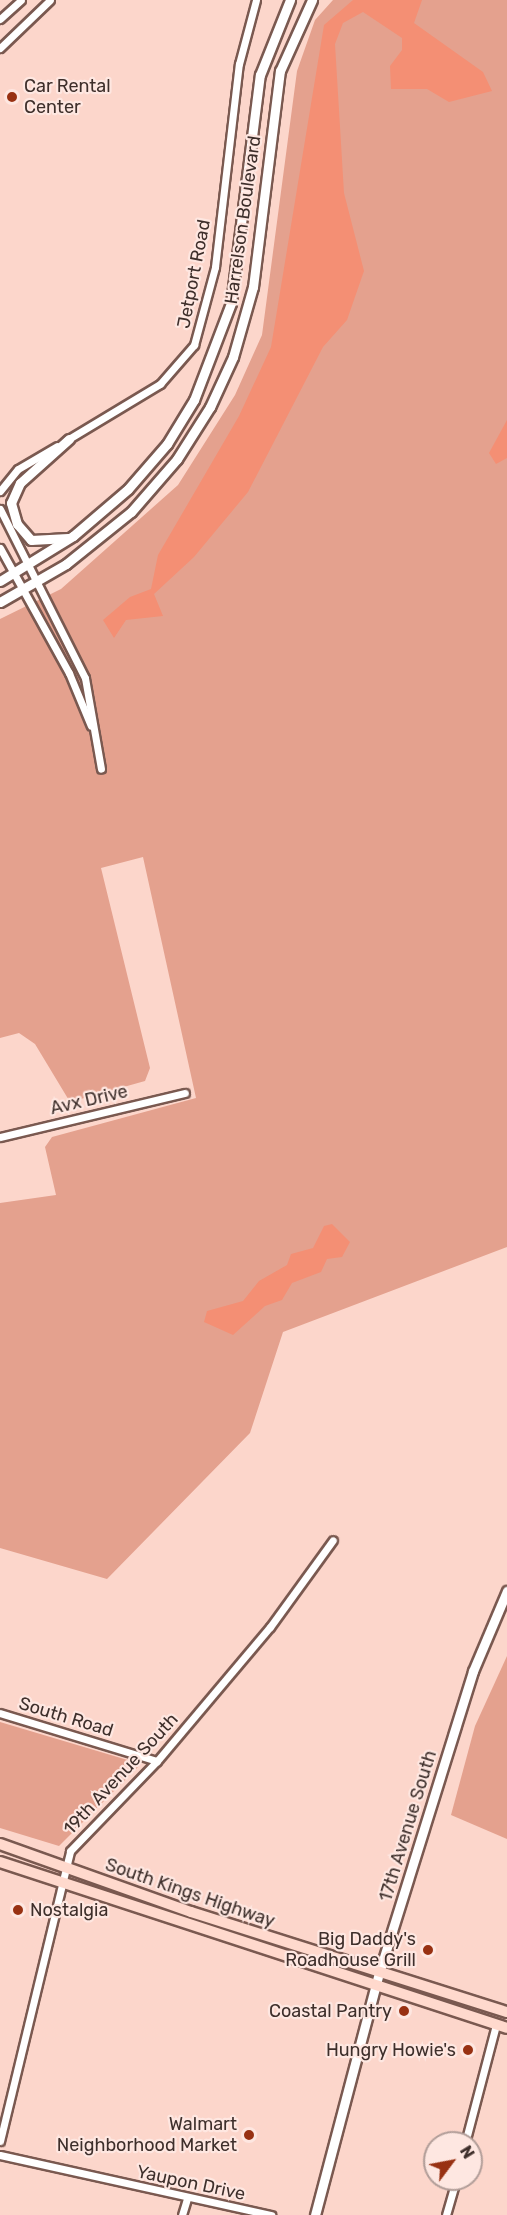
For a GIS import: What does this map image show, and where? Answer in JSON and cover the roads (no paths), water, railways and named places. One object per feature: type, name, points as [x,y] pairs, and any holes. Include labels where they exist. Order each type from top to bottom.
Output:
[{"type":"main road","name":"Harrelson Boulevard","points":[[0,581],[74,536],[154,461],[194,400],[214,356],[238,265],[261,75],[291,0]]},
{"type":"main road","name":"Harrelson Boulevard","points":[[0,602],[37,582],[87,549],[150,493],[194,435],[222,383],[253,287],[280,70],[312,0]]},
{"type":"main road","points":[[69,439],[20,483],[11,509],[31,540],[74,536]]},
{"type":"main road","name":"17th Avenue South","points":[[315,2215],[379,1973],[473,1671],[507,1591]]},
{"type":"main road","name":"South Kings Highway","points":[[0,1844],[379,1973],[507,2012]]},
{"type":"main road","name":"South Kings Highway","points":[[0,1862],[502,2026]]},
{"type":"street","points":[[0,20],[21,0]]},
{"type":"street","points":[[0,48],[50,0]]},
{"type":"street","name":"Jetport Road","points":[[0,491],[18,469],[160,384],[194,345],[214,267],[239,64],[256,0]]},
{"type":"street","points":[[0,509],[85,678],[101,769]]},
{"type":"street","points":[[0,548],[72,679],[93,731]]},
{"type":"street","name":"Avx Drive","points":[[0,1137],[185,1093]]},
{"type":"street","name":"19th Avenue South","points":[[0,2141],[60,1882],[76,1844],[157,1761],[270,1627],[333,1540]]},
{"type":"street","name":"South Road","points":[[0,1713],[157,1761]]},
{"type":"street","points":[[469,2131],[502,2026]]},
{"type":"street","name":"Yaupon Drive","points":[[0,2155],[187,2199],[271,2215]]},
{"type":"street","points":[[446,2215],[453,2191]]},
{"type":"street","points":[[182,2215],[187,2199]]},
{"type":"place","name":"Car Rental Center","points":[[12,97]]},
{"type":"place","name":"Nostalgia","points":[[18,1910]]},
{"type":"place","name":"Big Daddy's Roadhouse Grill","points":[[428,1950]]},
{"type":"place","name":"Coastal Pantry","points":[[404,2011]]},
{"type":"place","name":"Hungry Howie's","points":[[468,2050]]},
{"type":"place","name":"Walmart Neighborhood Market","points":[[249,2135]]}]
